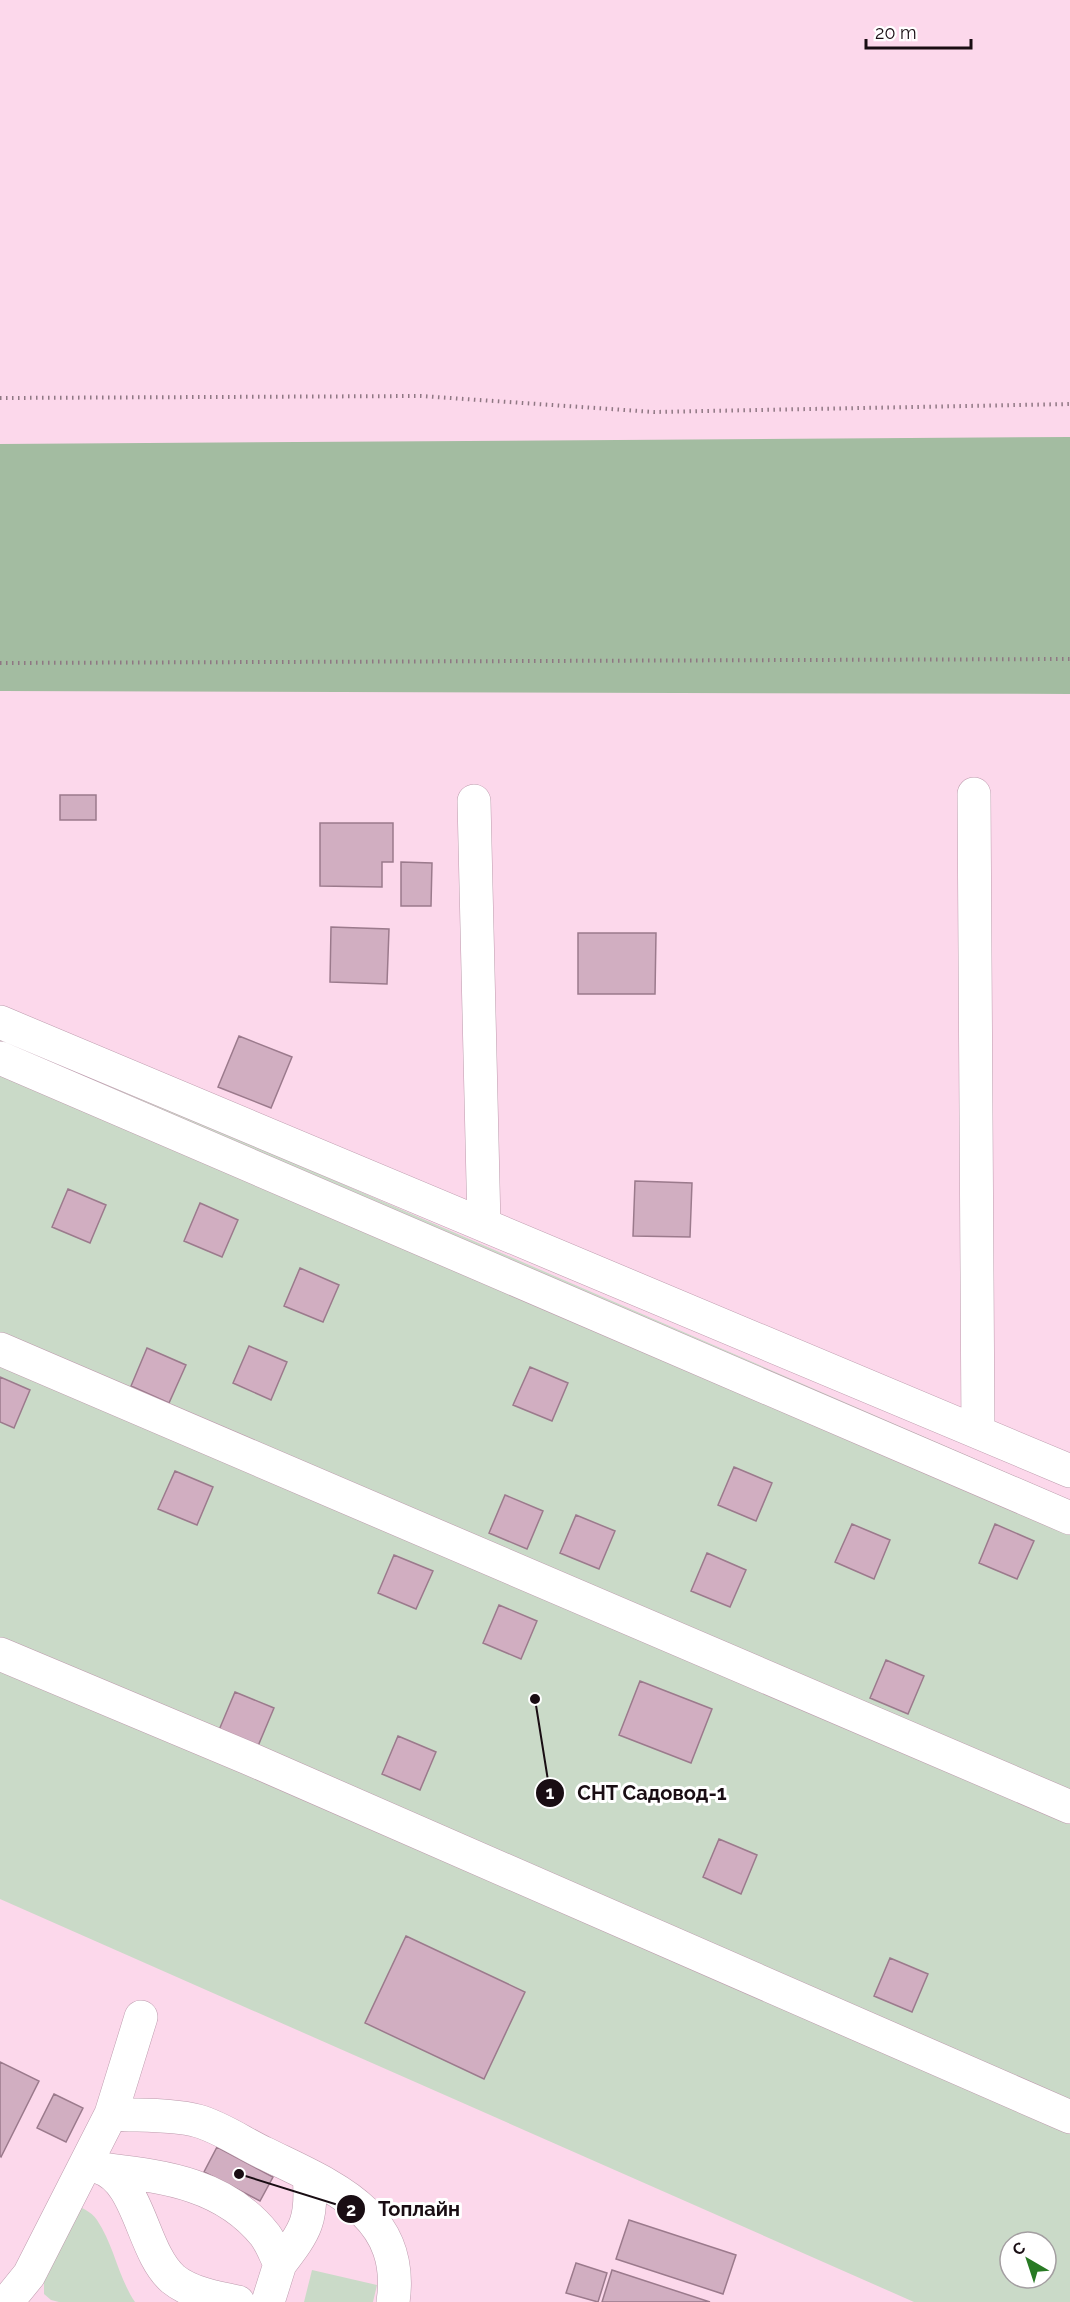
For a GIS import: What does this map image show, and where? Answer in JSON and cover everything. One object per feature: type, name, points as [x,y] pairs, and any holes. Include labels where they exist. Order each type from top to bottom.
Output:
[{"type":"street","points":[[974,794],[978,1432]]},
{"type":"street","points":[[474,801],[484,1225]]},
{"type":"street","points":[[0,1022],[1070,1471]]},
{"type":"street","points":[[0,1058],[1070,1518]]},
{"type":"street","points":[[0,1349],[1070,1807]]},
{"type":"street","points":[[0,1654],[248,1758],[1070,2117]]},
{"type":"street","points":[[7,2302],[29,2275],[97,2167],[141,2017]]},
{"type":"street","points":[[111,2114],[198,2121],[328,2184],[376,2222],[393,2253],[395,2287],[393,2302]]},
{"type":"street","points":[[97,2167],[162,2177],[195,2185],[246,2215],[266,2236],[280,2264]]},
{"type":"street","points":[[97,2167],[121,2182],[155,2256],[174,2279],[207,2295],[238,2302]]},
{"type":"street","points":[[268,2302],[280,2264],[304,2233],[312,2203],[309,2175]]},
{"type":"path","points":[[0,398],[421,396],[654,412],[1070,404]]},
{"type":"path","points":[[0,663],[1070,659]]},
{"type":"green space","points":[[1070,437],[1070,694],[0,691],[0,444]]},
{"type":"green space","points":[[0,1035],[1070,1500],[1070,2302],[914,2302],[0,1899]]},
{"type":"green space","points":[[70,2202],[97,2220],[135,2302],[59,2302],[51,2300],[44,2294],[44,2281]]},
{"type":"green space","points":[[312,2270],[377,2285],[373,2302],[304,2302]]},
{"type":"building","points":[[60,795],[96,795],[96,820],[60,820]]},
{"type":"building","points":[[320,823],[393,823],[393,862],[382,862],[382,887],[320,886]]},
{"type":"building","points":[[401,862],[432,863],[431,906],[401,906]]},
{"type":"building","points":[[331,927],[389,929],[387,984],[330,982]]},
{"type":"building","points":[[578,933],[656,933],[655,994],[578,994]]},
{"type":"building","points":[[239,1036],[292,1057],[271,1108],[218,1087]]},
{"type":"building","points":[[635,1181],[692,1183],[690,1237],[633,1236]]},
{"type":"building","points":[[68,1189],[106,1205],[90,1243],[52,1227]]},
{"type":"building","points":[[200,1203],[238,1220],[222,1257],[184,1241]]},
{"type":"building","points":[[300,1268],[339,1285],[323,1322],[284,1306]]},
{"type":"building","points":[[249,1346],[287,1362],[271,1400],[233,1383]]},
{"type":"building","points":[[147,1348],[186,1365],[169,1403],[131,1386]]},
{"type":"building","points":[[530,1367],[568,1383],[552,1421],[513,1405]]},
{"type":"building","points":[[0,1377],[30,1390],[14,1428],[0,1422]]},
{"type":"building","points":[[734,1467],[772,1483],[756,1521],[718,1505]]},
{"type":"building","points":[[175,1471],[213,1487],[197,1525],[158,1509]]},
{"type":"building","points":[[505,1495],[543,1511],[527,1549],[489,1533]]},
{"type":"building","points":[[576,1515],[615,1531],[599,1569],[560,1553]]},
{"type":"building","points":[[852,1524],[890,1540],[874,1579],[835,1562]]},
{"type":"building","points":[[995,1524],[1034,1541],[1017,1579],[979,1563]]},
{"type":"building","points":[[707,1553],[746,1570],[730,1607],[691,1591]]},
{"type":"building","points":[[394,1555],[433,1571],[416,1609],[378,1593]]},
{"type":"building","points":[[499,1605],[537,1621],[521,1659],[483,1643]]},
{"type":"building","points":[[886,1660],[924,1676],[908,1714],[870,1698]]},
{"type":"building","points":[[640,1681],[712,1709],[691,1763],[619,1735]]},
{"type":"building","points":[[235,1692],[274,1708],[258,1746],[219,1730]]},
{"type":"building","points":[[398,1736],[436,1752],[420,1790],[382,1774]]},
{"type":"building","points":[[719,1839],[757,1855],[741,1894],[703,1877]]},
{"type":"building","points":[[406,1936],[525,1992],[484,2079],[365,2023]]},
{"type":"building","points":[[890,1958],[928,1974],[912,2012],[874,1996]]},
{"type":"building","points":[[0,2062],[39,2081],[1,2157],[0,2156]]},
{"type":"building","points":[[54,2094],[83,2108],[66,2142],[37,2128]]},
{"type":"building","points":[[217,2147],[273,2177],[260,2201],[204,2172]]},
{"type":"building","points":[[629,2220],[736,2255],[723,2294],[616,2259]]},
{"type":"building","points":[[576,2263],[607,2273],[598,2302],[566,2293]]},
{"type":"building","points":[[612,2270],[710,2302],[602,2302]]},
{"type":"place","name":"СНТ Садовод-1","points":[[535,1699]]},
{"type":"place","name":"Топлайн","points":[[239,2174]]}]
